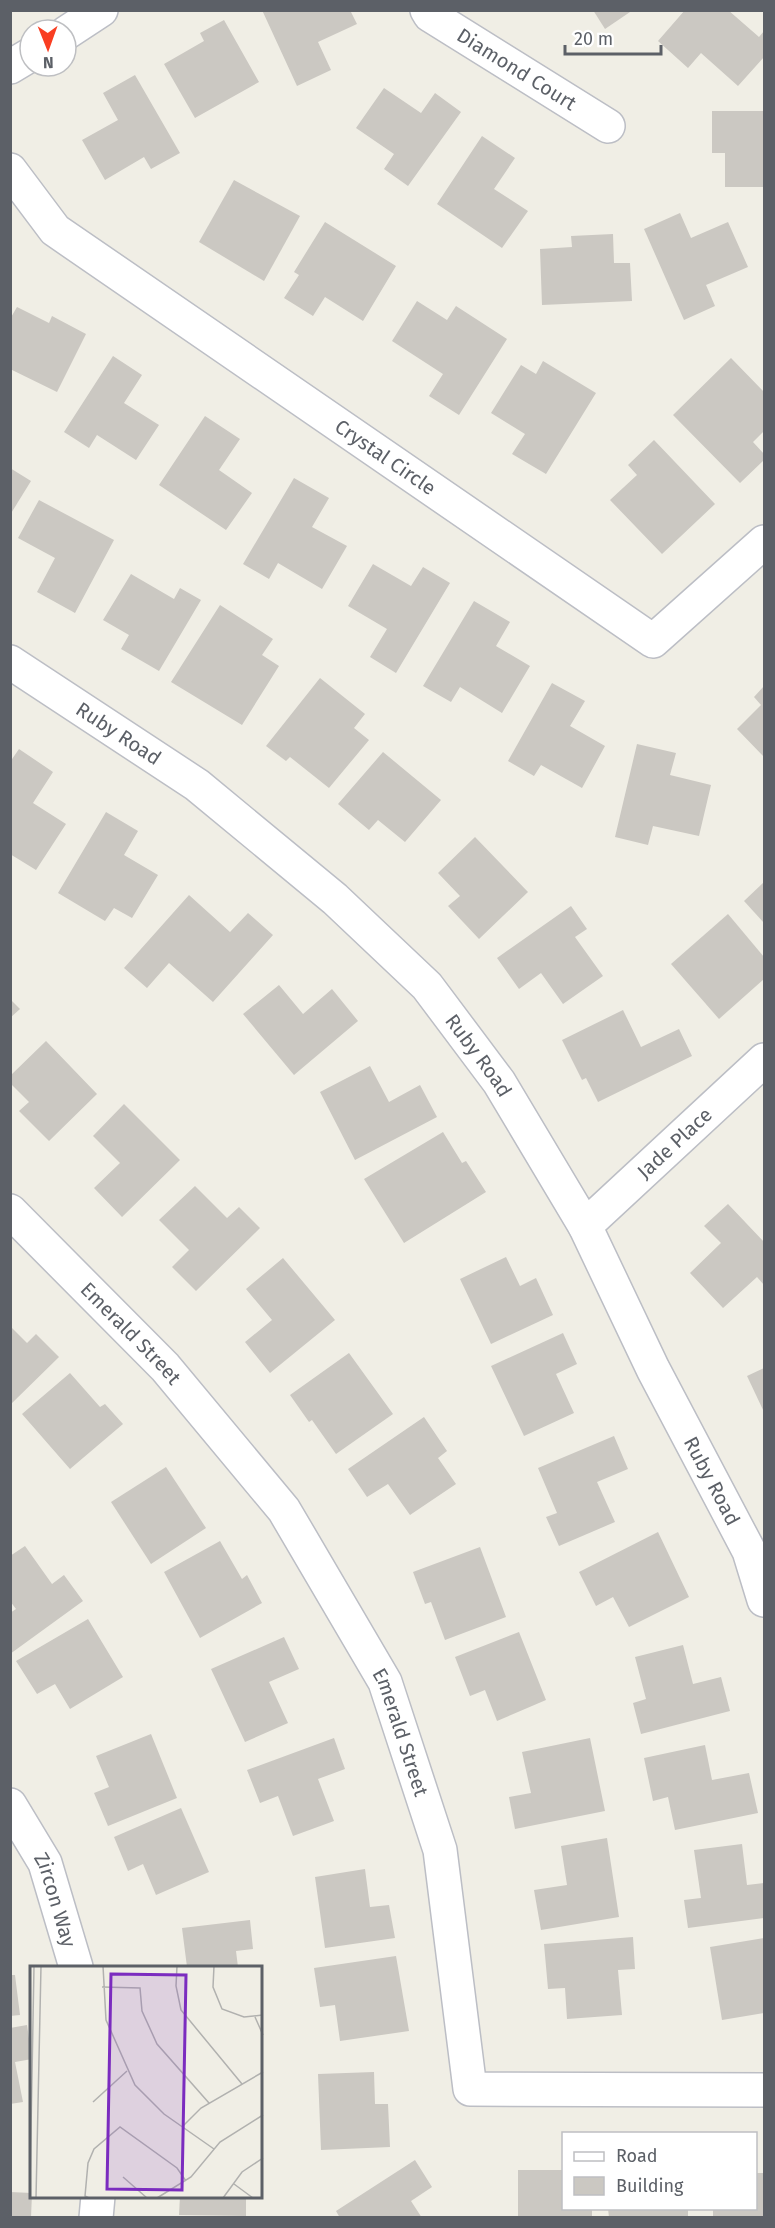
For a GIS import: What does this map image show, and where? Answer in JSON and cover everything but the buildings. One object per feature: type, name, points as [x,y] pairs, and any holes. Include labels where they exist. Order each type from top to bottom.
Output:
[{"type":"street","points":[[78,25],[101,10]]},
{"type":"street","name":"Diamond Court","points":[[427,10],[430,15],[608,126]]},
{"type":"street","name":"Crystal Circle","points":[[10,170],[55,230],[653,641],[765,542]]},
{"type":"street","name":"Ruby Road","points":[[10,662],[197,785],[335,899],[427,986],[500,1082],[585,1226],[653,1370],[757,1546],[765,1600]]},
{"type":"street","name":"Jade Place","points":[[585,1226],[765,1059]]},
{"type":"street","name":"Emerald Street","points":[[10,1211],[165,1367],[284,1510],[385,1682],[440,1850],[470,2089],[765,2090]]},
{"type":"street","name":"Zircon Way","points":[[10,1805],[45,1863],[76,1966]]},
{"type":"street","points":[[96,2217],[98,2198]]}]
